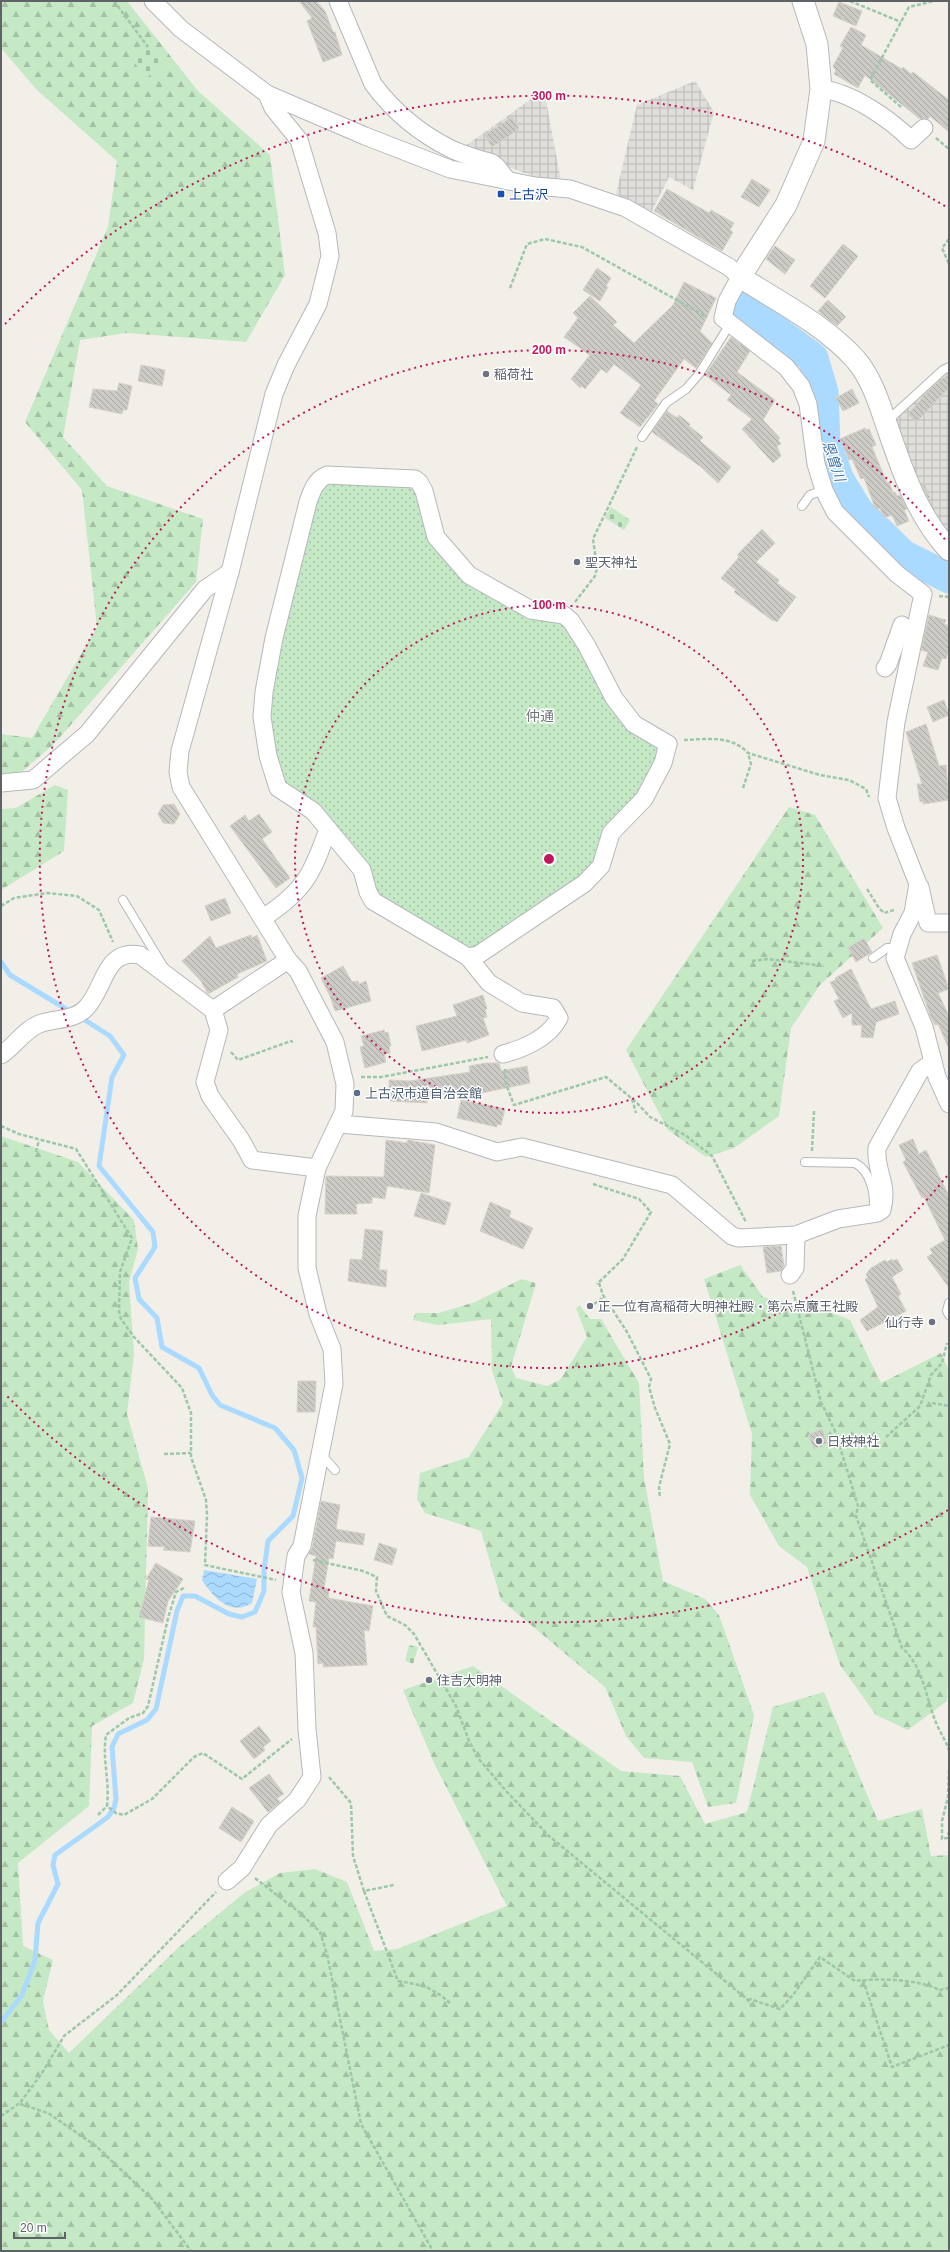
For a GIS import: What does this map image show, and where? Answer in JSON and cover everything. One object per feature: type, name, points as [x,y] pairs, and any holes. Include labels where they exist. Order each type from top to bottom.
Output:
[{"type":"street","points":[[154,1],[181,29],[267,94],[450,169],[535,186],[570,189],[626,208],[729,267],[740,277],[830,336],[856,360],[874,389],[907,482],[922,512],[949,550]]},
{"type":"street","points":[[338,1],[373,84],[382,95],[416,128],[452,150],[492,163],[508,181]]},
{"type":"street","points":[[803,1],[817,44],[821,89],[814,141],[786,205],[740,277],[727,301],[727,321],[786,367],[801,386],[808,404],[816,464],[824,490],[835,512],[897,574],[923,594],[896,722],[887,798],[896,828],[918,884],[928,923],[949,923]]},
{"type":"street","points":[[821,89],[842,93],[898,127],[911,140],[924,128]]},
{"type":"street","points":[[227,1881],[242,1868],[269,1825],[297,1800],[312,1777],[313,1770],[307,1729],[304,1653],[291,1592],[296,1556],[302,1546],[334,1384],[332,1350],[318,1314],[307,1268],[307,1216],[317,1168],[344,1112],[344,1071],[335,1042],[298,971],[288,960],[181,787],[178,772],[180,751],[230,572],[274,394],[286,365],[318,304],[330,256],[327,233],[299,140],[273,108],[267,94]]},
{"type":"street","points":[[468,957],[478,955],[579,887],[601,866],[611,833],[644,799],[673,742],[634,724],[614,698],[587,646],[571,621],[564,615],[532,610],[469,575],[436,537],[424,491],[419,482],[415,479],[327,475],[321,477],[313,488],[308,502],[274,638],[264,692],[262,717],[268,756],[278,788],[313,811],[362,870],[368,892],[373,901],[468,957],[489,983],[522,1003],[553,1008],[556,1011],[559,1018],[547,1032],[524,1049],[503,1054]]},
{"type":"street","points":[[1,783],[33,780],[87,734],[206,589],[230,572]]},
{"type":"street","points":[[885,668],[888,664],[902,625]]},
{"type":"street","points":[[263,918],[302,887],[316,864],[328,829]]},
{"type":"street","points":[[918,884],[913,913],[894,958],[924,1027],[933,1062],[949,1104]]},
{"type":"street","points":[[1,1055],[39,1024],[79,1014],[91,1002],[114,960],[120,956],[132,953],[140,955],[213,1010],[219,1030],[205,1082],[210,1096],[241,1140],[252,1160],[317,1168]]},
{"type":"street","points":[[213,1010],[288,960]]},
{"type":"street","points":[[339,1124],[436,1132],[497,1152],[522,1147],[672,1185],[732,1236],[739,1238],[796,1235],[838,1219],[876,1216],[882,1210],[885,1196],[876,1158],[877,1148],[920,1070],[933,1062]]},
{"type":"street","points":[[790,1275],[795,1268],[796,1235]]},
{"type":"lane","points":[[642,437],[666,403],[686,389],[699,374],[727,321]]},
{"type":"lane","points":[[886,423],[943,370],[949,367]]},
{"type":"lane","points":[[802,506],[810,495],[824,490]]},
{"type":"lane","points":[[123,900],[169,977]]},
{"type":"lane","points":[[873,958],[887,948],[897,948]]},
{"type":"lane","points":[[808,1162],[855,1163],[862,1167],[873,1190],[876,1216]]},
{"type":"lane","points":[[949,1303],[947,1311],[949,1315]]},
{"type":"lane","points":[[321,1453],[335,1470]]},
{"type":"path","points":[[114,1],[148,47]]},
{"type":"path","points":[[850,1],[901,22]]},
{"type":"path","points":[[903,108],[870,80],[909,7],[934,1]]},
{"type":"path","points":[[924,128],[949,149]]},
{"type":"path","points":[[510,288],[526,244],[545,239],[582,247],[706,317],[727,321]]},
{"type":"path","points":[[949,239],[942,248],[949,264]]},
{"type":"path","points":[[564,615],[595,576],[597,568],[593,538],[642,437]]},
{"type":"path","points":[[673,742],[720,738],[744,748],[748,753],[751,764],[743,788]]},
{"type":"path","points":[[748,753],[820,775],[849,780],[866,790],[872,802]]},
{"type":"path","points":[[867,889],[878,908],[884,913],[888,913]]},
{"type":"path","points":[[1,906],[14,898],[47,893],[77,896],[99,910],[120,956]]},
{"type":"path","points":[[752,961],[767,959],[824,966]]},
{"type":"path","points":[[219,1030],[235,1058],[238,1060],[290,1041],[293,1042]]},
{"type":"path","points":[[344,1071],[363,1078],[381,1077],[503,1054],[506,1084],[514,1105],[606,1077],[632,1099],[650,1117],[686,1135],[712,1156],[754,1237]]},
{"type":"path","points":[[632,1099],[636,1113]]},
{"type":"path","points":[[808,1162],[814,1111]]},
{"type":"path","points":[[1,1126],[19,1134],[76,1149],[132,1238],[120,1272],[119,1311],[121,1319],[134,1337],[182,1388],[191,1413],[191,1453],[194,1468],[206,1500],[207,1516],[205,1565],[270,1579]]},
{"type":"path","points":[[36,1152],[39,1140]]},
{"type":"path","points":[[587,1182],[639,1199],[651,1212],[623,1259],[598,1283],[604,1297],[627,1332],[651,1379],[649,1387],[655,1408],[670,1444],[659,1487],[660,1498]]},
{"type":"path","points":[[790,1275],[821,1402],[835,1431],[858,1506],[856,1516],[902,1648],[909,1654],[915,1663],[935,1722],[945,1738],[949,1751]]},
{"type":"path","points":[[594,1304],[604,1297]]},
{"type":"path","points":[[886,1437],[920,1406],[931,1375],[942,1363],[947,1343]]},
{"type":"path","points":[[932,1403],[949,1406]]},
{"type":"path","points":[[164,1454],[191,1453]]},
{"type":"path","points":[[296,1556],[363,1571],[377,1577],[376,1591],[387,1616],[405,1625],[414,1634],[456,1706],[469,1741],[478,1758],[507,1792],[549,1836],[748,2000],[752,2006]]},
{"type":"path","points":[[108,1807],[104,1747],[106,1735],[129,1718],[143,1713],[148,1706],[168,1618],[176,1592],[184,1588]]},
{"type":"path","points":[[108,1807],[116,1813],[124,1815],[152,1799],[194,1757],[203,1754],[242,1779],[291,1739],[307,1729]]},
{"type":"path","points":[[313,1770],[330,1777],[341,1793],[352,1803],[353,1856],[364,1891],[398,1981],[436,1990],[451,2004]]},
{"type":"path","points":[[949,1770],[948,1797],[942,1820],[942,1839],[947,1838],[949,1832]]},
{"type":"path","points":[[98,1815],[108,1807]]},
{"type":"path","points":[[242,1868],[299,1912],[320,1932],[327,1954],[361,2124],[433,2251]]},
{"type":"path","points":[[1,2116],[20,2104],[42,2073],[64,2036],[117,1996],[227,1881]]},
{"type":"path","points":[[364,1891],[394,1885]]},
{"type":"path","points":[[748,2000],[750,1999],[780,2009],[793,1995],[820,1957],[855,1981],[863,1980],[929,1984],[939,1990],[949,1988]]},
{"type":"path","points":[[863,1980],[892,2067],[949,2045]]},
{"type":"path","points":[[20,2104],[48,2113],[96,2146],[153,2200],[191,2251]]},
{"type":"shaded area","points":[[695,81],[714,112],[693,190],[669,177],[651,213],[616,194],[637,105]]},
{"type":"shaded area","points":[[544,90],[561,181],[533,176],[461,149]]},
{"type":"shaded area","points":[[949,370],[949,538],[929,509],[894,419]]},
{"type":"green space","points":[[1,1],[127,1],[198,91],[270,155],[285,275],[246,342],[126,333],[80,340],[63,437],[107,486],[203,519],[196,582],[54,744],[18,775],[1,773],[1,734],[32,738],[97,627],[82,490],[25,422],[108,227],[117,161],[37,90],[1,48]]},
{"type":"green space","points":[[149,44],[164,65],[146,78],[131,58]]},
{"type":"green space","points":[[335,479],[414,483],[463,578],[566,623],[661,751],[641,790],[596,864],[563,892],[474,947],[465,950],[378,894],[368,867],[285,786],[272,734],[269,702],[315,494],[320,484]]},
{"type":"green space","points":[[611,507],[630,520],[624,530],[605,518]]},
{"type":"green space","points":[[55,785],[68,790],[64,851],[1,890],[1,809],[16,808]]},
{"type":"green space","points":[[789,807],[815,815],[883,928],[820,985],[791,1028],[779,1116],[734,1148],[706,1157],[668,1130],[626,1050]]},
{"type":"green space","points":[[1,1136],[78,1162],[134,1220],[138,1249],[129,1282],[134,1354],[127,1414],[148,1488],[144,1659],[133,1703],[92,1726],[89,1806],[18,1863],[23,1946],[53,1960],[43,2001],[49,2030],[69,2053],[179,1947],[244,1893],[280,1873],[315,1869],[347,1882],[374,1951],[397,1949],[507,1906],[435,1765],[403,1690],[473,1666],[621,1771],[680,1776],[705,1824],[747,1812],[773,1707],[824,1692],[878,1821],[922,1809],[931,1856],[949,1855],[949,2251],[1,2251]]},
{"type":"green space","points":[[740,1265],[763,1297],[819,1308],[850,1320],[881,1383],[941,1353],[949,1371],[949,1653],[947,1701],[908,1730],[876,1715],[840,1665],[807,1567],[779,1546],[750,1495],[752,1434],[704,1279]]},
{"type":"green space","points":[[522,1279],[536,1283],[511,1367],[516,1378],[547,1386],[560,1380],[587,1337],[576,1308],[580,1306],[590,1319],[601,1319],[639,1383],[644,1478],[663,1581],[705,1599],[719,1615],[754,1715],[736,1803],[708,1807],[692,1762],[644,1758],[626,1736],[605,1687],[501,1600],[481,1531],[425,1513],[417,1499],[420,1473],[469,1457],[503,1403],[492,1371],[491,1319],[438,1325],[413,1320],[415,1313],[439,1313],[475,1302]]},
{"type":"green space","points":[[409,1645],[418,1647],[413,1664],[405,1661]]},
{"type":"water","points":[[204,1570],[257,1579],[252,1603],[244,1607],[236,1608],[223,1603],[211,1593],[202,1580]]},
{"type":"building","points":[[299,1],[316,1],[325,11],[333,32],[335,32],[342,55],[323,62],[307,21],[312,18]]},
{"type":"building","points":[[839,2],[862,11],[856,26],[833,16]]},
{"type":"building","points":[[851,27],[866,35],[861,45],[902,69],[903,67],[911,74],[913,72],[949,100],[949,132],[930,116],[928,119],[920,119],[865,75],[858,88],[834,74],[836,71],[833,66],[843,48],[840,46]]},
{"type":"building","points":[[512,117],[519,129],[492,147],[485,135]]},
{"type":"building","points":[[752,179],[770,190],[759,207],[741,197]]},
{"type":"building","points":[[667,189],[709,213],[711,210],[734,223],[730,230],[733,232],[722,251],[654,211]]},
{"type":"building","points":[[843,244],[858,256],[825,298],[810,286]]},
{"type":"building","points":[[775,246],[795,260],[785,274],[766,259]]},
{"type":"building","points":[[597,268],[611,278],[600,301],[583,290]]},
{"type":"building","points":[[684,282],[716,298],[700,331],[712,343],[696,368],[684,359],[654,401],[658,404],[640,427],[620,413],[641,385],[614,364],[607,373],[601,369],[585,389],[582,386],[580,388],[571,379],[590,355],[564,337],[578,318],[573,313],[590,296],[617,322],[613,325],[634,343],[673,305]]},
{"type":"building","points":[[828,300],[846,317],[837,326],[818,311]]},
{"type":"building","points":[[731,337],[750,351],[737,372],[775,400],[763,420],[780,438],[778,440],[781,444],[777,446],[781,456],[773,463],[742,429],[752,419],[727,400],[731,395],[705,375]]},
{"type":"building","points":[[141,365],[165,370],[162,386],[138,381]]},
{"type":"building","points":[[949,374],[949,388],[916,422],[908,414],[931,388]]},
{"type":"building","points":[[119,383],[132,386],[127,410],[123,410],[122,414],[89,407],[93,389],[117,391]]},
{"type":"building","points":[[852,389],[859,403],[843,411],[836,398]]},
{"type":"building","points":[[667,411],[677,418],[679,415],[690,424],[689,426],[703,437],[700,441],[731,467],[718,483],[701,467],[652,432]]},
{"type":"building","points":[[865,428],[866,430],[869,429],[876,445],[872,447],[887,483],[889,482],[893,493],[895,492],[897,496],[900,495],[907,509],[904,510],[909,521],[897,526],[892,515],[884,518],[880,508],[876,510],[864,478],[861,479],[852,459],[849,460],[840,439]]},
{"type":"building","points":[[924,483],[930,498],[928,498],[922,484]]},
{"type":"building","points":[[762,529],[775,543],[756,562],[779,580],[777,583],[796,597],[777,622],[774,620],[773,621],[734,592],[736,590],[721,578],[739,557],[737,555]]},
{"type":"building","points":[[929,615],[946,620],[944,624],[949,626],[949,649],[946,659],[942,658],[938,670],[923,666],[928,652],[921,650]]},
{"type":"building","points":[[944,700],[949,715],[933,722],[927,707]]},
{"type":"building","points":[[926,724],[939,766],[946,765],[949,800],[923,804],[923,801],[920,802],[917,784],[922,784],[906,732]]},
{"type":"building","points":[[174,804],[180,814],[174,824],[163,823],[158,814],[163,805]]},
{"type":"building","points":[[259,814],[272,832],[262,839],[290,878],[276,888],[230,826],[245,815],[249,821]]},
{"type":"building","points":[[225,898],[231,913],[211,921],[205,906]]},
{"type":"building","points":[[251,935],[252,938],[257,935],[267,961],[237,974],[238,977],[208,994],[201,981],[182,961],[210,936],[216,948]]},
{"type":"building","points":[[864,938],[872,952],[856,962],[848,948]]},
{"type":"building","points":[[937,955],[949,989],[938,993],[949,1016],[949,1049],[938,1024],[935,1025],[930,1015],[912,963]]},
{"type":"building","points":[[343,966],[352,982],[358,981],[359,984],[366,981],[371,1001],[335,1011],[330,996],[321,978]]},
{"type":"building","points":[[851,969],[871,1009],[895,1001],[899,1014],[876,1022],[873,1038],[861,1037],[862,1025],[852,1025],[852,1013],[843,1018],[834,1001],[839,999],[830,982],[836,980],[835,978]]},
{"type":"building","points":[[483,995],[487,1009],[485,1010],[487,1017],[483,1018],[489,1035],[467,1043],[467,1040],[422,1051],[416,1026],[457,1016],[453,1005]]},
{"type":"building","points":[[384,1030],[385,1033],[388,1032],[391,1046],[389,1046],[390,1053],[384,1054],[386,1062],[365,1068],[360,1047],[364,1046],[361,1036]]},
{"type":"building","points":[[486,1063],[499,1063],[501,1071],[527,1066],[530,1083],[462,1097],[463,1091],[427,1096],[427,1103],[390,1101],[389,1080],[410,1081],[470,1072],[469,1066]]},
{"type":"building","points":[[461,1100],[505,1109],[501,1125],[497,1124],[497,1127],[457,1118]]},
{"type":"building","points":[[913,1139],[919,1154],[926,1150],[949,1196],[949,1288],[927,1257],[933,1253],[930,1249],[945,1240],[924,1197],[922,1198],[903,1162],[906,1160],[899,1145]]},
{"type":"building","points":[[386,1140],[407,1143],[408,1140],[435,1145],[429,1193],[387,1186],[385,1199],[372,1197],[372,1203],[356,1204],[357,1214],[325,1214],[326,1176],[384,1177]]},
{"type":"building","points":[[421,1193],[451,1203],[445,1225],[414,1216]]},
{"type":"building","points":[[490,1202],[511,1211],[509,1217],[533,1228],[523,1249],[480,1231]]},
{"type":"building","points":[[365,1229],[383,1231],[379,1270],[387,1270],[386,1287],[348,1281],[350,1259],[362,1260]]},
{"type":"building","points":[[781,1246],[784,1266],[781,1271],[767,1273],[763,1247]]},
{"type":"building","points":[[892,1259],[893,1261],[897,1259],[903,1270],[892,1277],[901,1294],[898,1296],[906,1311],[867,1331],[860,1320],[878,1307],[865,1279],[868,1278],[866,1274],[871,1268],[885,1260],[887,1262]]},
{"type":"building","points":[[298,1381],[316,1381],[315,1412],[297,1412]]},
{"type":"building","name":"日枝神社","points":[[822,1429],[827,1443],[814,1449],[808,1435]]},
{"type":"building","points":[[321,1501],[340,1505],[336,1529],[365,1534],[363,1545],[336,1541],[333,1559],[329,1558],[324,1588],[329,1589],[328,1598],[373,1606],[369,1631],[364,1630],[367,1665],[323,1667],[323,1663],[318,1664],[316,1627],[313,1627],[316,1602],[309,1601],[316,1556],[309,1554],[312,1548]]},
{"type":"building","points":[[151,1517],[195,1521],[190,1552],[163,1550],[165,1547],[148,1546]]},
{"type":"building","points":[[379,1543],[397,1549],[392,1565],[374,1560]]},
{"type":"building","points":[[156,1563],[183,1579],[168,1601],[163,1623],[139,1617],[149,1580],[146,1579]]},
{"type":"building","points":[[259,1726],[271,1741],[263,1747],[265,1750],[254,1759],[240,1741]]},
{"type":"building","points":[[269,1774],[284,1794],[277,1798],[280,1802],[268,1812],[249,1788]]},
{"type":"building","points":[[232,1807],[254,1821],[241,1842],[219,1828]]},
{"type":"waterway","name":"恩曽川","points":[[743,306],[813,358],[823,392],[825,443],[839,480],[858,511],[903,555],[949,578]]},
{"type":"waterway","points":[[1,962],[10,975],[71,1012]]},
{"type":"waterway","points":[[1,2022],[22,1995],[35,1960],[38,1923],[58,1884],[53,1865],[55,1855],[108,1817],[114,1808],[116,1799],[112,1747],[118,1734],[147,1720],[156,1709],[177,1611],[183,1596],[195,1596],[229,1614],[242,1617],[255,1612],[264,1591],[264,1570],[268,1541],[293,1516],[302,1478],[294,1450],[275,1428],[220,1405],[212,1395],[199,1368],[162,1347],[157,1318],[139,1299],[135,1278],[155,1247],[153,1232],[99,1166],[112,1077],[124,1055],[110,1036],[80,1017]]},
{"type":"place","name":"上古沢","points":[[501,194]]},
{"type":"place","name":"稲荷社","points":[[486,374]]},
{"type":"place","name":"聖天神社","points":[[577,562]]},
{"type":"place","name":"上古沢市道自治会館","points":[[357,1093]]},
{"type":"place","name":"正一位有高稲荷大明神社殿・第六点魔王社殿","points":[[590,1306]]},
{"type":"place","name":"仙行寺","points":[[932,1322]]},
{"type":"place","name":"日枝神社","points":[[819,1441]]},
{"type":"place","name":"住吉大明神","points":[[429,1680]]},
{"type":"district","name":"仲通","points":[[540,716]]}]
